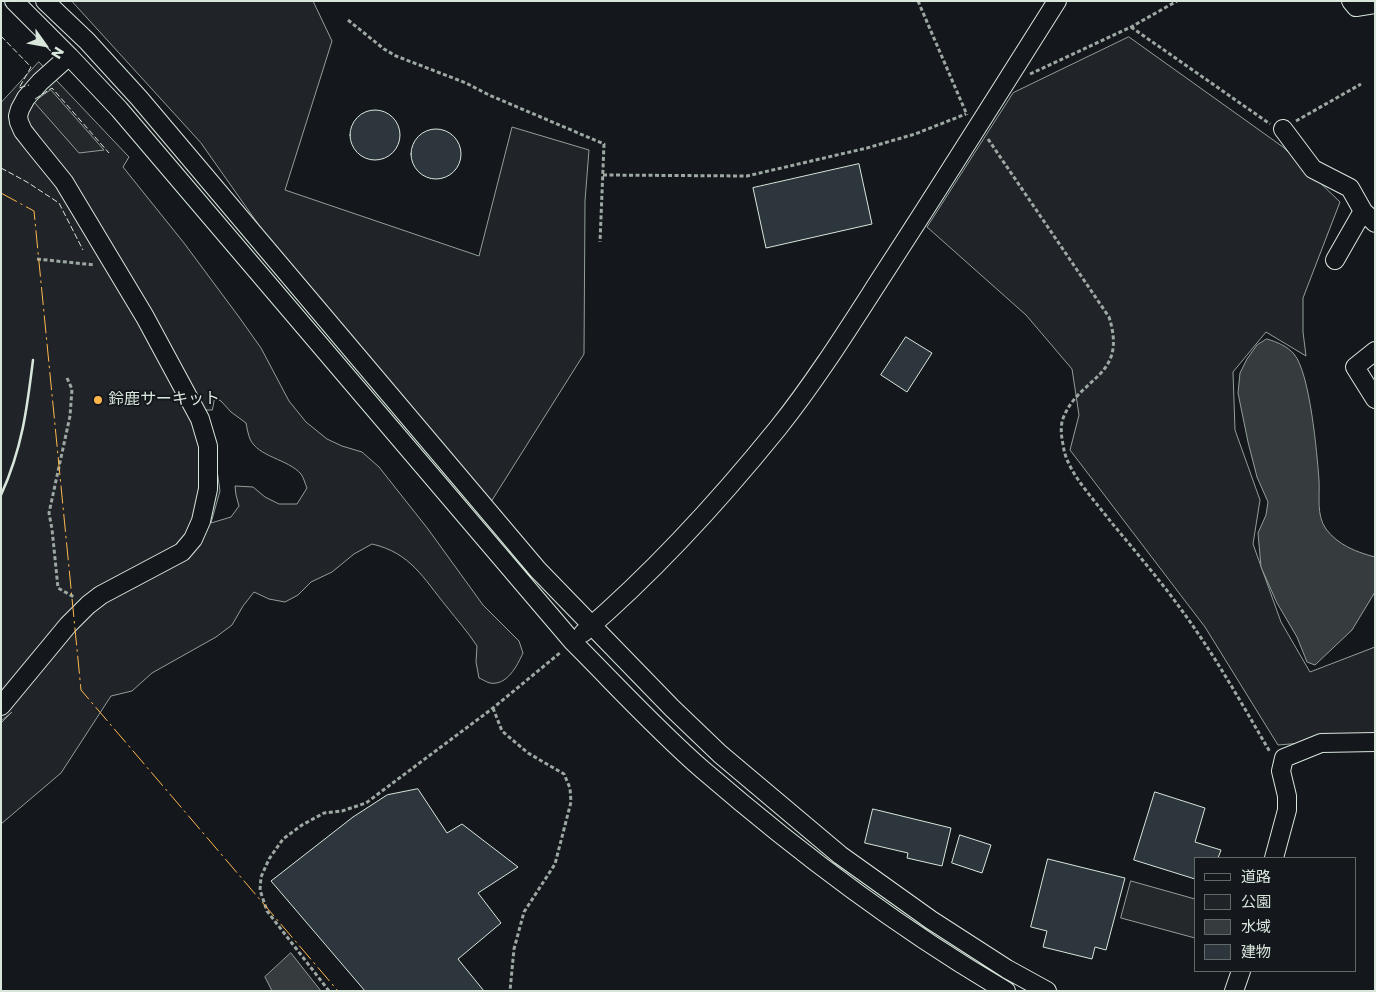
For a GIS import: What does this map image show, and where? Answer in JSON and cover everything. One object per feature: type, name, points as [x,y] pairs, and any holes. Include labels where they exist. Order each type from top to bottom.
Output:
[{"type":"street","points":[[14,1],[119,109],[573,642],[702,769],[828,873],[919,938],[1006,991]]},
{"type":"street","points":[[45,1],[87,42],[139,98],[538,570],[591,626],[720,754],[840,855],[931,920],[1007,969],[1047,991]]},
{"type":"street","points":[[573,642],[652,569],[713,504],[779,427],[837,346],[972,120],[1057,1]]},
{"type":"street","points":[[1351,1],[1356,7],[1375,4]]},
{"type":"street","points":[[1,706],[68,625],[88,605],[101,595],[182,552],[193,539],[201,521],[208,489],[208,446],[200,419],[171,363],[64,182],[23,131],[19,122],[20,109],[26,98],[40,82],[69,56]]},
{"type":"street","points":[[1283,129],[1313,169],[1350,188],[1369,217],[1335,260]]},
{"type":"street","points":[[1375,351],[1354,367],[1375,399]]},
{"type":"street","points":[[1274,857],[1287,810],[1288,796],[1281,770],[1284,758],[1321,743],[1375,742]]},
{"type":"street","points":[[1234,991],[1241,972]]},
{"type":"path","points":[[918,1],[972,120],[1109,317],[1113,331],[1113,347],[1108,362],[1100,375],[1073,401],[1063,417],[1061,432],[1066,460],[1088,493],[1195,629],[1281,770]]},
{"type":"path","points":[[1029,75],[1132,26],[1177,1]]},
{"type":"path","points":[[348,20],[384,49],[396,56],[466,83],[489,95],[604,144],[600,242]]},
{"type":"path","points":[[1132,26],[1280,131],[1361,84]]},
{"type":"path","points":[[603,176],[748,176],[867,148],[972,120]]},
{"type":"path","points":[[37,259],[115,268]]},
{"type":"path","points":[[68,378],[72,389],[70,416],[48,513],[52,529],[58,588],[88,605]]},
{"type":"path","points":[[329,991],[267,911],[260,890],[261,877],[269,859],[283,840],[302,824],[324,813],[342,811],[366,803],[493,708],[573,642]]},
{"type":"path","points":[[493,708],[502,731],[528,753],[564,774],[570,788],[571,802],[554,864],[524,912],[514,949],[510,991]]},
{"type":"green space","points":[[72,1],[313,1],[332,41],[285,190],[479,256],[512,127],[589,150],[585,201],[584,354],[489,505],[275,248],[201,143]]},
{"type":"green space","points":[[1129,37],[1283,147],[1340,202],[1303,298],[1303,332],[1306,356],[1266,332],[1233,372],[1235,430],[1260,500],[1253,544],[1281,622],[1310,672],[1375,647],[1375,737],[1278,745],[1205,627],[1070,450],[1079,415],[1072,369],[1026,315],[927,227],[1013,93]]},
{"type":"green space","points":[[39,62],[129,157],[123,167],[184,243],[261,348],[289,401],[306,422],[327,439],[362,452],[379,467],[428,529],[483,605],[519,641],[523,653],[511,674],[496,683],[490,683],[479,678],[476,662],[477,646],[431,586],[407,560],[385,548],[372,544],[354,554],[332,572],[311,582],[298,595],[285,602],[269,599],[254,592],[232,625],[216,637],[152,673],[132,691],[111,696],[61,773],[1,824],[1,723],[12,712],[1,721],[1,103]],"holes":[[[215,398],[221,401],[231,412],[246,423],[249,437],[254,445],[301,474],[307,488],[297,504],[279,504],[265,497],[253,487],[235,486],[239,506],[231,517],[211,523],[220,491],[211,428],[201,410],[212,410]]]},
{"type":"shaded area","points":[[51,90],[104,150],[79,153],[34,102]]},
{"type":"shaded area","points":[[1131,881],[1194,899],[1194,938],[1121,918]]},
{"type":"water","points":[[1267,339],[1288,349],[1294,354],[1300,364],[1308,395],[1314,433],[1319,480],[1319,505],[1323,524],[1331,535],[1342,544],[1375,557],[1375,592],[1352,630],[1315,665],[1307,662],[1297,637],[1277,603],[1261,567],[1258,533],[1266,515],[1268,502],[1257,477],[1238,393],[1240,373],[1247,359],[1257,345]]},
{"type":"water","points":[[291,953],[321,991],[272,991],[265,977]]},
{"type":"building","points":[[375,110],[385,112],[393,117],[398,125],[400,135],[398,145],[393,153],[385,158],[375,160],[365,158],[357,153],[352,145],[350,135],[352,125],[357,117],[365,112]]},
{"type":"building","points":[[436,129],[446,131],[454,136],[459,144],[461,154],[459,164],[454,172],[446,177],[436,179],[426,177],[418,172],[413,164],[411,154],[413,144],[418,136],[426,131]]},
{"type":"building","points":[[859,164],[872,224],[766,248],[753,188]]},
{"type":"building","points":[[906,337],[932,353],[907,392],[881,375]]},
{"type":"building","points":[[418,789],[447,833],[462,824],[518,867],[478,893],[501,923],[458,959],[484,991],[365,991],[271,881],[353,817],[387,795]]},
{"type":"building","points":[[1155,792],[1205,808],[1195,842],[1221,850],[1218,857],[1194,857],[1194,879],[1134,860]]},
{"type":"building","points":[[873,809],[951,828],[942,866],[907,858],[908,853],[865,843]]},
{"type":"building","points":[[960,835],[991,845],[982,873],[952,863]]},
{"type":"building","points":[[1048,859],[1125,878],[1106,950],[1095,947],[1092,959],[1043,947],[1047,931],[1031,927]]},
{"type":"fence","points":[[1,36],[31,67],[19,88],[29,85]]},
{"type":"fence","points":[[35,99],[52,88],[109,153]]},
{"type":"fence","points":[[1,168],[59,203],[83,250]]},
{"type":"wall","points":[[1,495],[19,445],[26,412],[33,360]]},
{"type":"power","points":[[1,193],[34,211],[81,690],[338,991]]},
{"type":"place","name":"鈴鹿サーキット","points":[[98,400]]}]
